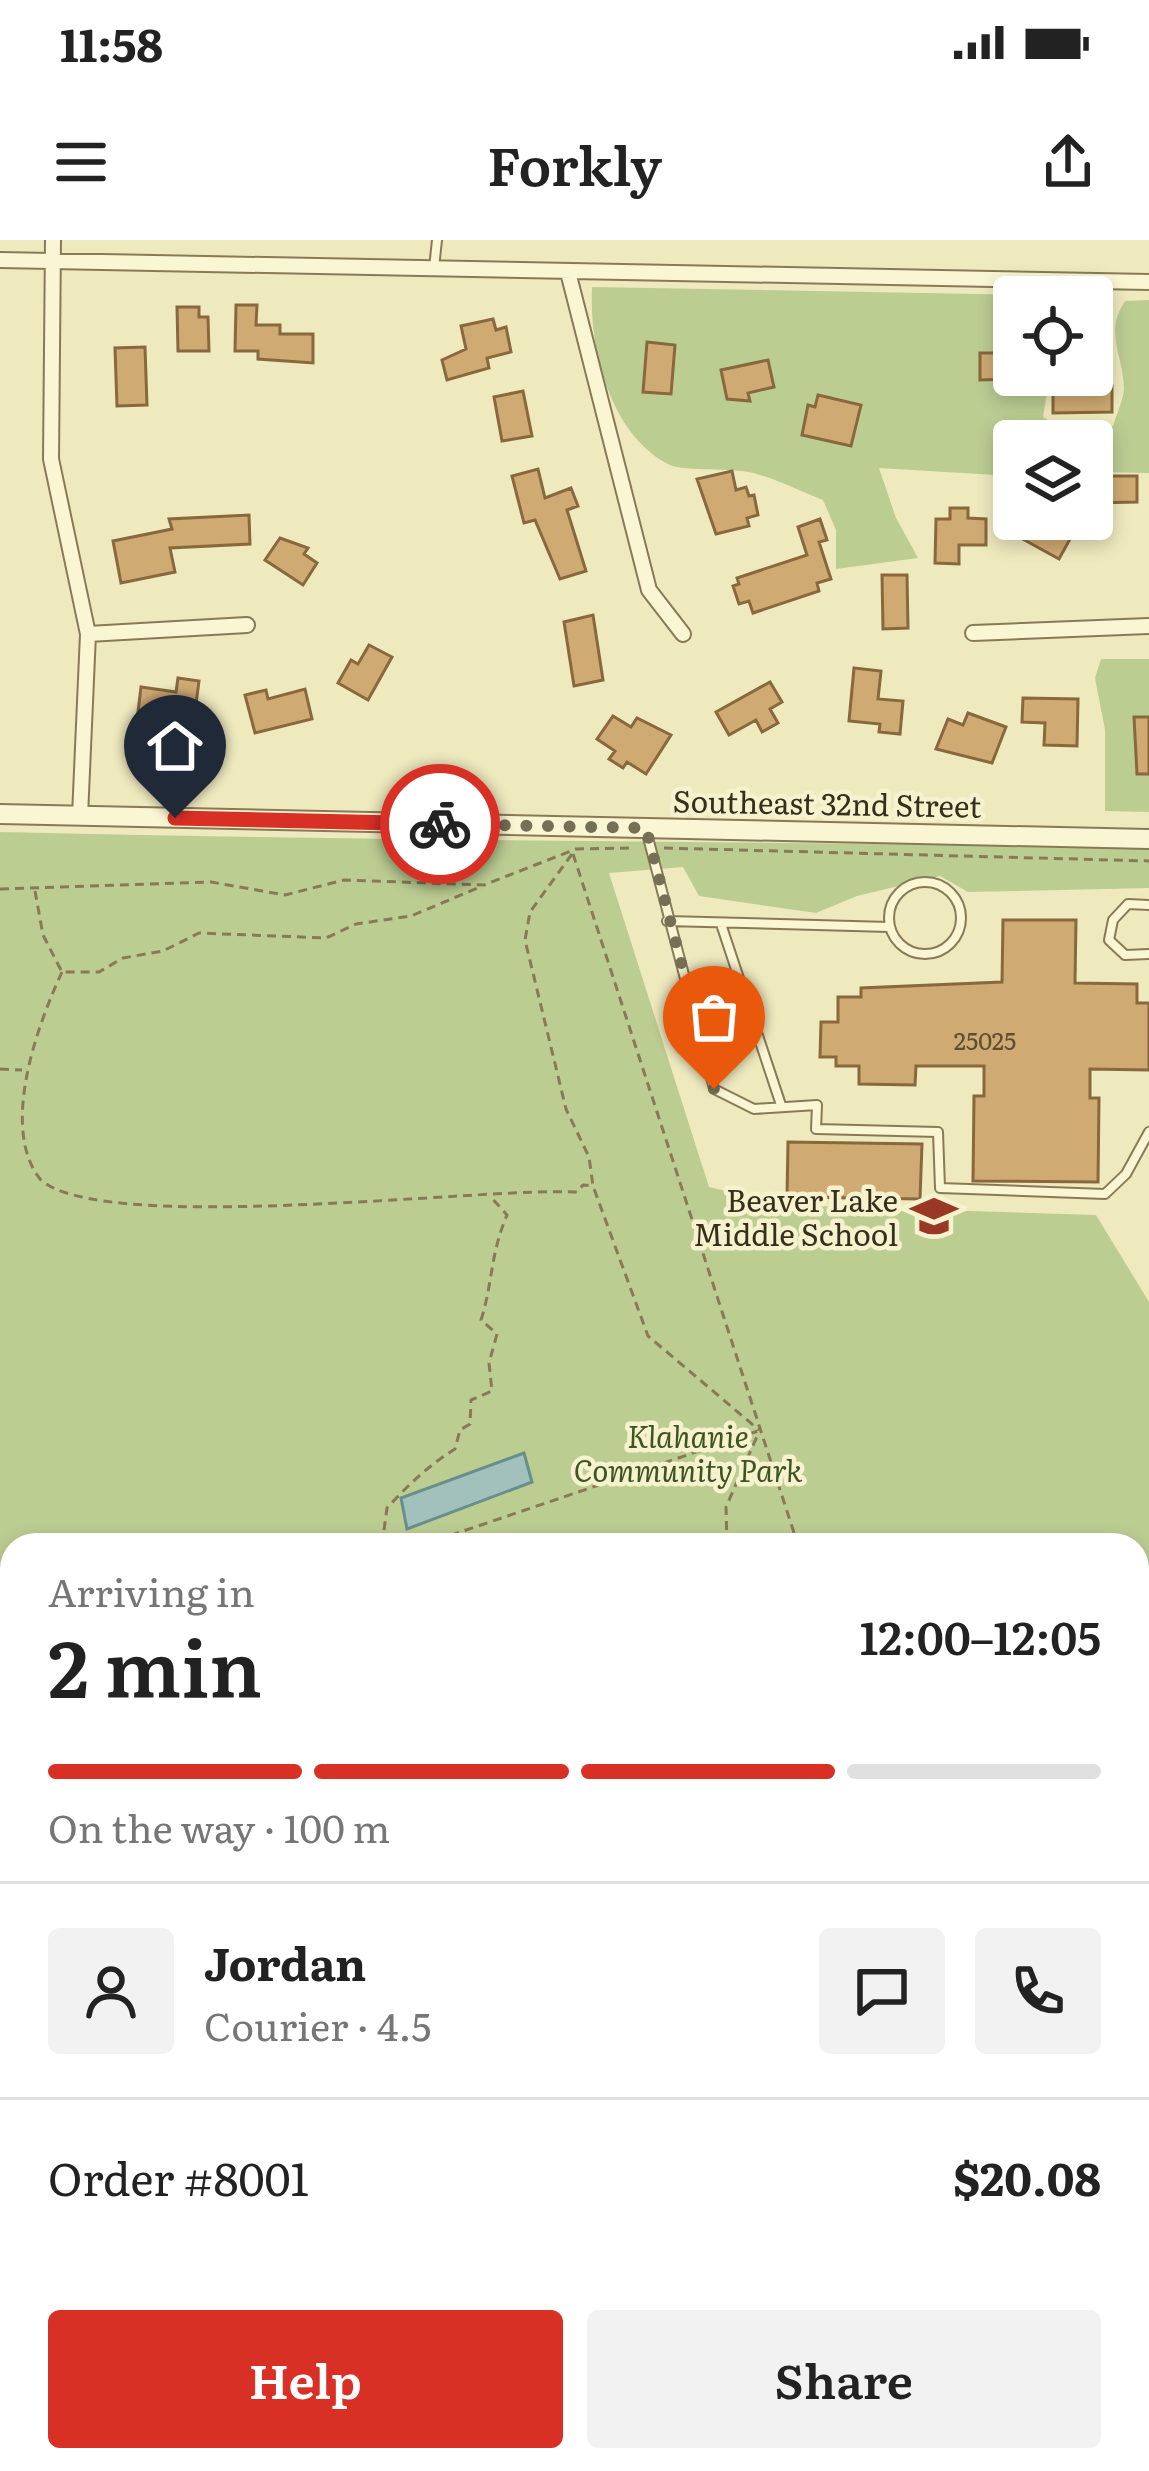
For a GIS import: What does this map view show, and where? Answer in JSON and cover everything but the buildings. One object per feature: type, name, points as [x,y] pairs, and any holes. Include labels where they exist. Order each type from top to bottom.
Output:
[{"type":"street","points":[[52,240],[51,459],[88,634],[80,816]]},
{"type":"street","points":[[0,260],[1149,282]]},
{"type":"street","points":[[568,272],[649,590],[683,634]]},
{"type":"street","points":[[88,634],[247,625]]},
{"type":"street","points":[[973,633],[1149,626]]},
{"type":"street","name":"Southeast 32nd Street","points":[[0,814],[648,838],[1149,839]]},
{"type":"lane","points":[[434,269],[437,240]]},
{"type":"lane","points":[[648,838],[714,1089],[754,1109],[817,1105],[816,1129],[938,1132],[940,1189],[1105,1194],[1126,1174],[1149,1132]]},
{"type":"lane","points":[[917,883],[940,885],[961,912],[957,936],[939,952],[926,955],[903,948],[889,927],[891,904],[917,883]]},
{"type":"lane","points":[[1149,905],[1128,904],[1113,920],[1109,940],[1125,955],[1149,954]]},
{"type":"lane","points":[[668,921],[889,927]]},
{"type":"lane","points":[[720,923],[781,1105]]},
{"type":"path","points":[[62,972],[99,972],[123,958],[163,951],[199,933],[326,938],[356,924],[411,916],[573,852],[648,838],[1149,860]]},
{"type":"path","points":[[573,852],[530,912],[526,940],[566,1109],[589,1157],[593,1186],[648,1336],[760,1431]]},
{"type":"path","points":[[573,852],[794,1533]]},
{"type":"path","points":[[0,889],[211,882],[285,895],[344,880],[484,885]]},
{"type":"path","points":[[35,889],[43,935],[62,972],[24,1070],[16,1132],[40,1179],[83,1200],[285,1205],[526,1189],[577,1192],[583,1185],[593,1186]]},
{"type":"path","points":[[0,1069],[24,1070]]},
{"type":"path","points":[[384,1533],[387,1508],[416,1486],[423,1471],[455,1449],[460,1430],[470,1424],[470,1400],[493,1391],[489,1363],[497,1334],[481,1320],[488,1296],[489,1256],[507,1215],[488,1195]]},
{"type":"path","points":[[458,1533],[760,1431]]},
{"type":"path","points":[[727,1533],[727,1507],[760,1431]]},
{"type":"green space","points":[[592,287],[993,294],[993,396],[1046,396],[1043,417],[1049,420],[993,420],[993,475],[879,468],[896,518],[918,558],[836,569],[836,530],[823,500],[753,473],[670,465],[649,451],[618,412],[607,388]]},
{"type":"green space","points":[[1149,300],[1149,473],[1113,472],[1113,426],[1124,388],[1115,334],[1125,301]]},
{"type":"green space","points":[[1101,659],[1149,659],[1149,812],[1105,811],[1105,730],[1095,678]]},
{"type":"green space","name":"Klahanie Community Park","points":[[0,832],[1149,847],[1149,888],[968,892],[940,876],[857,896],[816,913],[699,896],[683,867],[609,873],[709,1187],[785,1205],[1096,1215],[1149,1302],[1149,1533],[0,1533]]},
{"type":"water","points":[[524,1453],[532,1482],[407,1529],[401,1498]]},
{"type":"way so far","points":[[440,824],[646,828],[714,1089]]},
{"type":"place","name":"Beaver Lake Middle School","points":[[934,1216]]},
{"type":"route","points":[[175,818],[440,824]]}]
